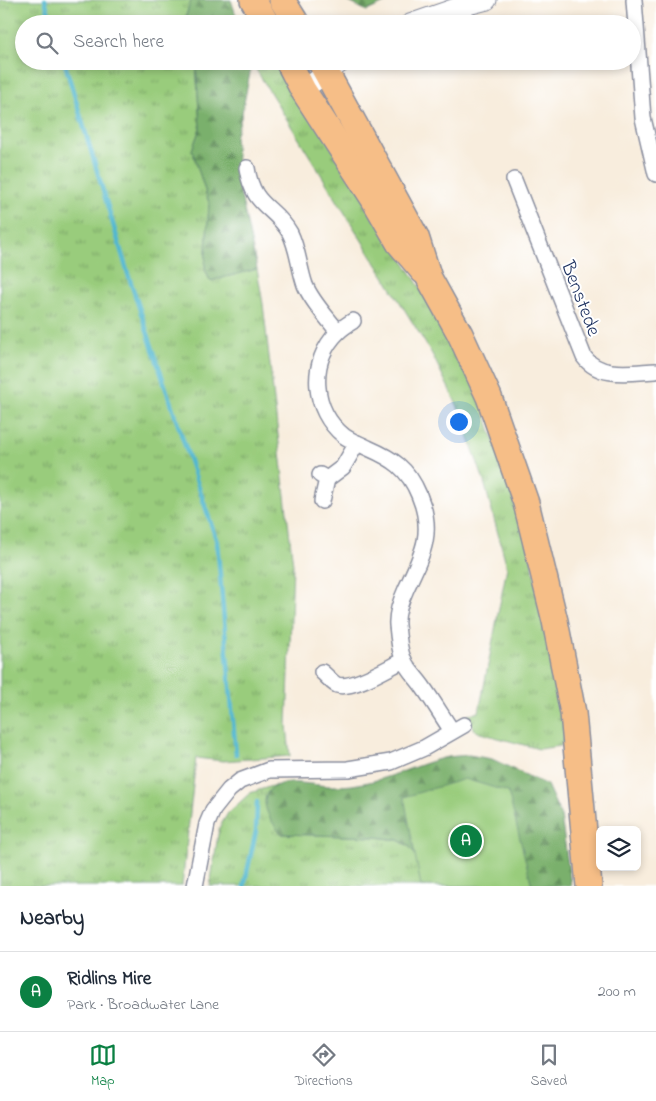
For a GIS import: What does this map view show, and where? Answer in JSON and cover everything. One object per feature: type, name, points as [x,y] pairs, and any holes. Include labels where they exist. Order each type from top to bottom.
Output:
[{"type":"highway","points":[[253,0],[262,15]]},
{"type":"highway","points":[[282,0],[291,15]]},
{"type":"highway","points":[[293,70],[399,243],[429,278]]},
{"type":"highway","points":[[332,70],[416,237],[429,278],[460,334],[489,397],[526,503],[555,621],[573,713],[589,886]]},
{"type":"street","points":[[436,15],[487,0]]},
{"type":"street","points":[[634,0],[635,15]]},
{"type":"street","points":[[304,90],[325,70]]},
{"type":"street","points":[[639,70],[641,98],[656,174]]},
{"type":"street","points":[[247,168],[249,180],[256,196],[284,224],[293,241],[308,292],[338,332]]},
{"type":"street","name":"Benstede","points":[[514,180],[584,358],[589,365],[597,370],[609,372],[656,371]]},
{"type":"street","points":[[194,886],[207,824],[213,810],[220,800],[240,781],[269,770],[329,770],[375,766],[406,756],[458,728],[404,660],[396,622],[401,599],[424,550],[426,527],[424,510],[413,483],[400,466],[389,457],[346,437],[332,425],[321,405],[318,395],[317,384],[320,363],[327,348],[338,332],[353,321]]},
{"type":"street","points":[[322,501],[323,477],[343,467],[357,443]]},
{"type":"street","points":[[322,672],[333,682],[344,686],[358,682],[404,660]]},
{"type":"green space","points":[[0,0],[191,0],[186,15],[15,15],[15,70],[197,70],[200,128],[192,150],[209,203],[205,269],[210,281],[257,269],[263,304],[293,565],[287,725],[290,756],[223,761],[196,758],[182,886],[0,886]]},
{"type":"green space","points":[[191,0],[231,0],[236,15],[186,15]]},
{"type":"green space","points":[[345,0],[389,0],[389,1],[367,11]]},
{"type":"green space","points":[[197,70],[251,70],[241,118],[235,137],[240,191],[257,269],[210,281],[205,269],[209,203],[192,150],[200,128]]},
{"type":"green space","points":[[256,70],[287,70],[427,299],[479,395],[528,544],[568,739],[561,746],[539,749],[480,733],[475,730],[468,715],[479,712],[507,567],[483,478],[457,405],[432,354]]},
{"type":"green space","points":[[469,755],[492,759],[547,785],[561,816],[571,886],[428,886],[424,866],[410,847],[398,840],[376,837],[282,834],[266,810],[265,803],[269,791],[280,784],[354,785],[380,779],[443,758]]},
{"type":"green space","points":[[465,779],[508,792],[532,886],[421,886],[404,797]]},
{"type":"green space","points":[[275,785],[267,793],[282,834],[376,837],[398,840],[410,847],[424,866],[427,886],[210,886],[219,828],[228,813],[250,793]]},
{"type":"waterway","points":[[45,0],[49,15]]},
{"type":"waterway","points":[[67,70],[128,274],[217,542],[236,754]]},
{"type":"waterway","points":[[244,886],[256,831],[257,802]]},
{"type":"place","name":"Ridlins Mire","points":[[466,841]]}]
